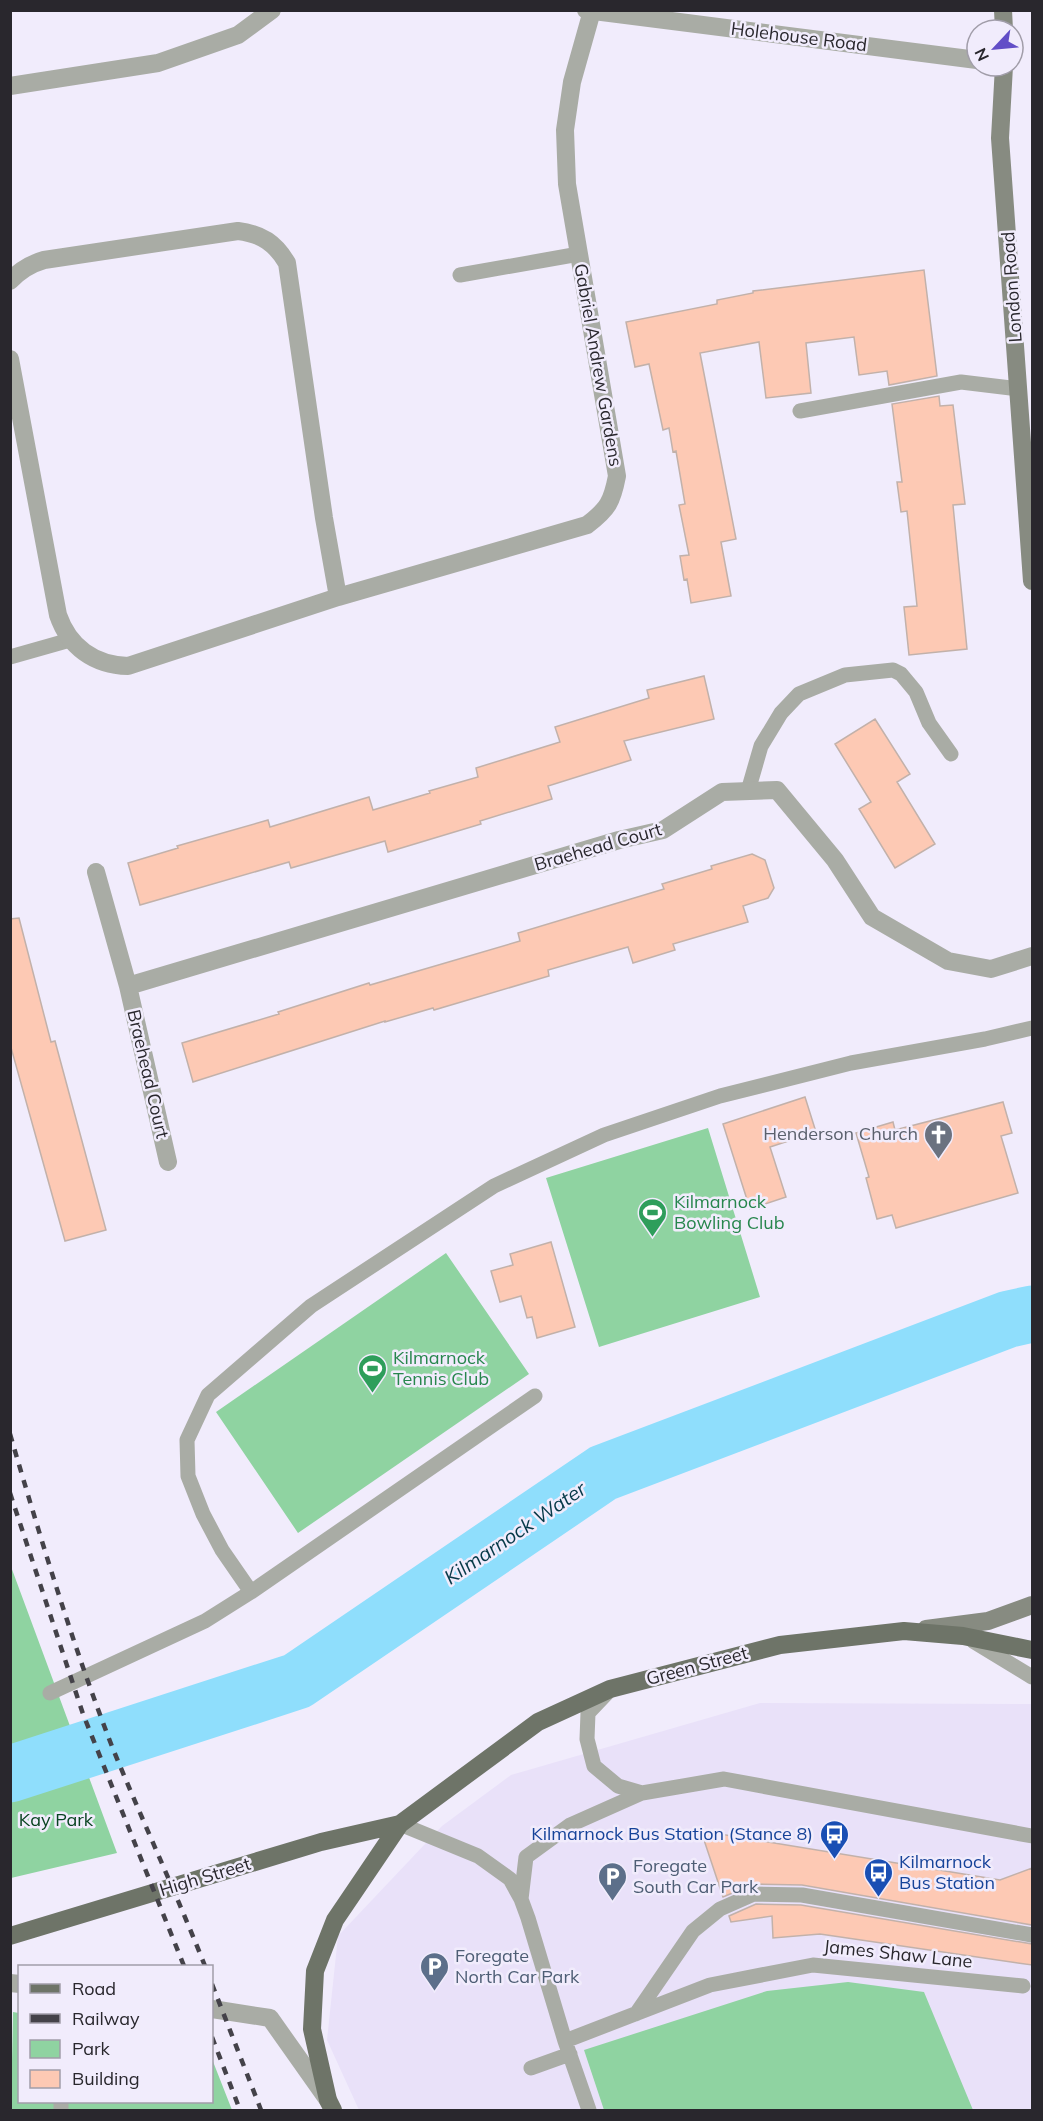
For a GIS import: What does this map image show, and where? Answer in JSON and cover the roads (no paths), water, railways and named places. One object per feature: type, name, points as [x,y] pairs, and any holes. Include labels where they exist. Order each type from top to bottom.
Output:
[{"type":"main road","name":"London Road","points":[[1003,78],[1000,138],[1031,514],[1032,581]]},
{"type":"main road","points":[[904,1631],[988,1621],[1032,1605]]},
{"type":"main road","name":"Green Street","points":[[400,1824],[538,1722],[610,1689],[780,1645],[904,1631],[963,1636],[1032,1650]]},
{"type":"main road","points":[[331,2105],[312,2029],[315,1971],[335,1920],[400,1824]]},
{"type":"main road","name":"High Street","points":[[10,1936],[321,1842],[400,1824]]},
{"type":"street","points":[[10,86],[158,63],[238,35],[272,10]]},
{"type":"street","name":"Holehouse Road","points":[[586,10],[965,58]]},
{"type":"street","name":"Gabriel Andrew Gardens","points":[[10,359],[62,628],[80,650],[92,658],[115,666],[128,666],[338,597],[587,525],[604,513],[613,498],[617,476],[567,184],[565,130],[572,82],[592,11]]},
{"type":"street","points":[[14,273],[44,260],[238,231],[254,233],[268,240],[279,250],[287,263],[324,518],[338,597]]},
{"type":"street","name":"Braehead Court","points":[[128,986],[619,840],[663,830],[722,792],[777,790],[835,860],[872,917],[948,961],[991,969],[1032,956]]},
{"type":"street","name":"Braehead Court","points":[[96,872],[128,986],[168,1162]]},
{"type":"street","points":[[213,2009],[270,2018],[331,2105]]},
{"type":"lane","points":[[460,275],[579,254]]},
{"type":"lane","points":[[800,411],[961,382],[1019,389]]},
{"type":"lane","points":[[10,657],[70,640]]},
{"type":"lane","points":[[748,791],[761,746],[781,712],[799,694],[845,675],[893,670],[901,674],[916,692],[929,723],[951,754]]},
{"type":"lane","points":[[251,1592],[222,1550],[203,1514],[188,1476],[186,1440],[208,1395],[311,1306],[494,1186],[604,1135],[720,1096],[851,1063],[985,1039],[1032,1028]]},
{"type":"lane","points":[[50,1693],[205,1621],[251,1592],[535,1396]]},
{"type":"lane","points":[[963,1636],[1032,1677]]},
{"type":"lane","points":[[610,1689],[588,1713],[587,1739],[594,1767],[618,1786],[642,1793]]},
{"type":"lane","points":[[521,1899],[526,1857],[570,1824],[642,1793],[724,1779],[1032,1836]]},
{"type":"lane","points":[[400,1824],[478,1856],[510,1879],[521,1899],[589,2110]]},
{"type":"lane","points":[[636,2014],[693,1931],[720,1909],[754,1894],[802,1895],[1032,1935]]},
{"type":"lane","name":"James Shaw Lane","points":[[531,2068],[636,2014],[710,1985],[813,1965],[1023,1986]]},
{"type":"waterway","name":"Kilmarnock Water","points":[[10,1774],[297,1681],[603,1473],[1009,1319],[1032,1314]]},
{"type":"railway","points":[[10,1434],[58,1593],[98,1710],[205,1965]]},
{"type":"railway","points":[[10,1493],[83,1714],[184,1965]]},
{"type":"railway","points":[[213,1987],[261,2110]]},
{"type":"railway","points":[[213,2040],[240,2110]]},
{"type":"place","name":"Henderson Church","points":[[939,1160]]},
{"type":"place","name":"Kilmarnock Bowling Club","points":[[653,1238]]},
{"type":"place","name":"Kilmarnock Tennis Club","points":[[372,1394]]},
{"type":"place","name":"Kilmarnock Bus Station (Stance 8)","points":[[834,1860]]},
{"type":"place","name":"Kilmarnock Bus Station","points":[[878,1898]]},
{"type":"place","name":"Foregate South Car Park","points":[[612,1902]]},
{"type":"place","name":"Foregate North Car Park","points":[[434,1992]]},
{"type":"park label","name":"Kay Park","points":[[56,1820]]}]
